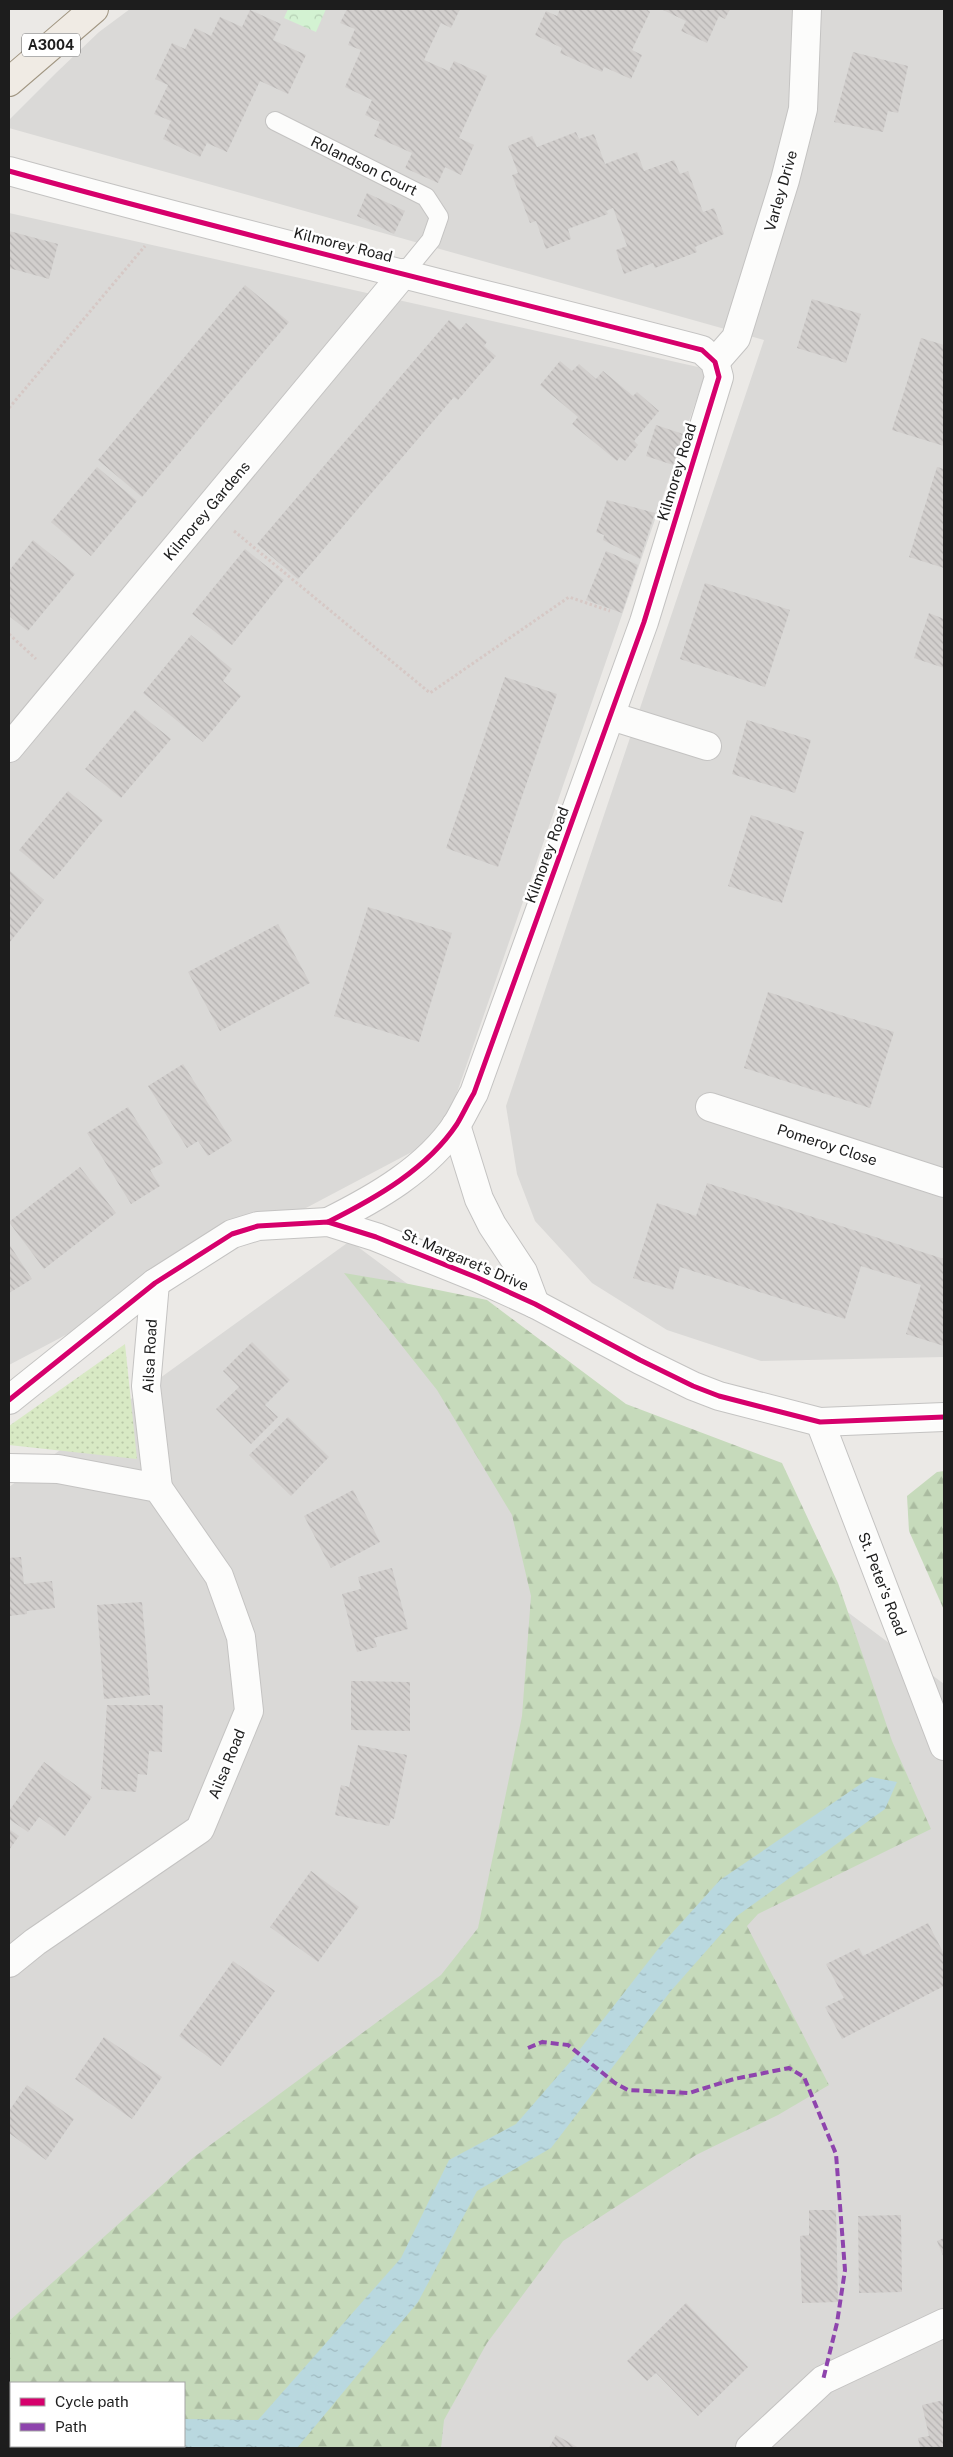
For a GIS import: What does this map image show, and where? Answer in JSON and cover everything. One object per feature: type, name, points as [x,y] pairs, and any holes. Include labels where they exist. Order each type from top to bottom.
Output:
[{"type":"main road","name":"A3004","points":[[9,82],[94,9]]},
{"type":"street","name":"Varley Drive","points":[[715,362],[736,338],[796,136],[803,109],[807,9]]},
{"type":"street","name":"Kilmorey Road","points":[[9,171],[170,216],[404,273],[702,350],[715,362],[719,377],[644,622],[474,1093],[456,1124],[437,1148],[395,1185],[328,1222]]},
{"type":"street","name":"Kilmorey Gardens","points":[[9,748],[404,273]]},
{"type":"street","points":[[611,716],[707,746]]},
{"type":"street","name":"Pomeroy Close","points":[[710,1106],[944,1183]]},
{"type":"street","points":[[456,1124],[479,1200],[492,1225],[522,1272],[535,1304]]},
{"type":"street","name":"St. Margaret's Drive","points":[[9,1400],[155,1283],[232,1234],[258,1226],[328,1222],[376,1237],[535,1304],[693,1386],[719,1396],[820,1422],[944,1418]]},
{"type":"street","name":"Ailsa Road","points":[[9,1964],[35,1942],[200,1829],[249,1710],[241,1637],[219,1576],[158,1488],[146,1386],[155,1283]]},
{"type":"street","name":"St. Peter's Road","points":[[820,1422],[944,1746]]},
{"type":"street","points":[[9,1468],[58,1469],[158,1488]]},
{"type":"street","points":[[750,2448],[823,2380],[944,2323]]},
{"type":"lane","name":"Rolandson Court","points":[[275,121],[426,196],[438,216],[431,240],[404,273]]},
{"type":"path","points":[[9,408],[170,216]]},
{"type":"path","points":[[209,509],[430,693],[569,597],[644,622]]},
{"type":"shaded area","points":[[130,9],[944,9],[944,1357],[761,1361],[667,1330],[592,1283],[535,1221],[517,1174],[506,1106],[764,340],[9,128],[9,120],[57,72],[99,32]]},
{"type":"shaded area","points":[[9,213],[707,369],[442,1136],[9,1365]]},
{"type":"shaded area","points":[[350,1241],[944,1684],[944,2448],[9,2448],[9,1487]]},
{"type":"green space","points":[[288,9],[326,9],[316,32],[284,18]]},
{"type":"green space","points":[[344,1273],[487,1300],[626,1404],[782,1463],[838,1583],[892,1741],[931,1829],[758,1914],[747,1926],[829,2085],[778,2115],[696,2155],[563,2241],[487,2343],[444,2420],[441,2448],[9,2448],[9,2321],[194,2157],[441,1975],[478,1928],[522,1716],[531,1596],[512,1515],[437,1390]]},
{"type":"green space","points":[[125,1344],[137,1459],[9,1445],[9,1426]]},
{"type":"green space","points":[[944,1471],[944,1610],[909,1531],[907,1496],[937,1472]]},
{"type":"water","points":[[871,1777],[897,1782],[885,1809],[737,1916],[670,1992],[551,2148],[477,2191],[418,2302],[297,2448],[155,2448],[185,2447],[185,2419],[258,2420],[401,2258],[449,2160],[516,2124],[570,2062],[662,1944],[720,1880]]},
{"type":"building","points":[[347,9],[460,9],[451,28],[441,23],[424,60],[449,71],[454,61],[487,76],[459,138],[474,145],[461,175],[445,167],[438,183],[405,168],[412,153],[374,136],[380,122],[365,115],[372,100],[345,87],[361,50],[348,45],[355,29],[340,23]]},
{"type":"building","points":[[560,9],[647,9],[650,12],[632,50],[642,55],[631,79],[604,67],[602,72],[560,53],[562,48],[535,35],[546,11],[557,16]]},
{"type":"building","points":[[661,9],[730,9],[725,19],[719,16],[707,43],[681,31],[686,21]]},
{"type":"building","points":[[250,10],[281,24],[273,40],[306,55],[288,94],[260,81],[227,152],[207,143],[200,157],[163,139],[171,121],[154,114],[168,85],[155,79],[172,43],[185,49],[195,28],[211,36],[220,17],[242,27]]},
{"type":"building","points":[[853,52],[908,66],[898,113],[888,111],[883,132],[834,122]]},
{"type":"building","points":[[576,132],[579,139],[594,134],[605,164],[637,152],[644,171],[674,160],[680,174],[688,171],[703,212],[714,208],[724,234],[695,247],[697,252],[655,268],[653,263],[624,274],[616,250],[627,246],[613,208],[606,211],[608,214],[568,229],[571,239],[546,249],[536,221],[530,223],[512,175],[518,173],[508,146],[532,136],[537,147]]},
{"type":"building","points":[[367,193],[405,211],[394,234],[357,216]]},
{"type":"building","points":[[9,231],[58,244],[49,279],[9,268]]},
{"type":"building","points":[[245,285],[289,322],[142,497],[98,460]]},
{"type":"building","points":[[812,299],[861,314],[846,363],[797,348]]},
{"type":"building","points":[[449,320],[460,330],[466,323],[487,342],[484,346],[496,356],[458,400],[454,397],[298,579],[257,544]]},
{"type":"building","points":[[921,338],[944,345],[944,446],[892,430]]},
{"type":"building","points":[[560,361],[572,371],[579,364],[596,379],[603,371],[633,396],[637,392],[659,411],[634,441],[638,445],[625,461],[620,457],[617,461],[572,424],[578,417],[540,385]]},
{"type":"building","points":[[656,425],[683,434],[673,465],[646,456]]},
{"type":"building","points":[[97,467],[137,501],[91,556],[51,522]]},
{"type":"building","points":[[937,467],[944,469],[944,568],[909,557]]},
{"type":"building","points":[[607,500],[655,513],[640,559],[603,540],[604,535],[596,532]]},
{"type":"building","points":[[33,540],[75,574],[28,631],[9,616],[9,571]]},
{"type":"building","points":[[245,549],[284,580],[232,645],[192,614]]},
{"type":"building","points":[[606,551],[638,565],[622,613],[586,600]]},
{"type":"building","points":[[705,583],[790,610],[765,687],[680,659]]},
{"type":"building","points":[[929,613],[944,619],[944,668],[914,658]]},
{"type":"building","points":[[191,635],[232,669],[223,681],[241,696],[203,742],[143,693]]},
{"type":"building","points":[[505,677],[557,694],[498,867],[446,848]]},
{"type":"building","points":[[135,710],[171,739],[121,798],[85,769]]},
{"type":"building","points":[[747,720],[811,740],[795,793],[732,774]]},
{"type":"building","points":[[68,791],[103,820],[54,879],[19,850]]},
{"type":"building","points":[[751,815],[804,832],[782,903],[728,886]]},
{"type":"building","points":[[9,870],[44,900],[9,943]]},
{"type":"building","points":[[368,907],[452,933],[419,1042],[334,1016]]},
{"type":"building","points":[[278,924],[310,983],[220,1031],[188,972]]},
{"type":"building","points":[[768,992],[894,1032],[870,1108],[744,1068]]},
{"type":"building","points":[[183,1064],[232,1141],[208,1156],[198,1141],[187,1148],[148,1086]]},
{"type":"building","points":[[128,1107],[163,1163],[150,1170],[160,1186],[131,1204],[87,1133]]},
{"type":"building","points":[[80,1167],[116,1213],[44,1269],[9,1222]]},
{"type":"building","points":[[707,1183],[944,1259],[944,1346],[906,1334],[921,1285],[861,1266],[845,1319],[680,1267],[673,1290],[633,1278],[657,1203],[696,1216]]},
{"type":"building","points":[[9,1244],[32,1279],[9,1293]]},
{"type":"building","points":[[252,1342],[290,1380],[265,1405],[278,1417],[251,1444],[216,1409],[239,1387],[223,1371]]},
{"type":"building","points":[[288,1417],[329,1457],[291,1496],[249,1455]]},
{"type":"building","points":[[353,1490],[380,1542],[331,1568],[304,1516]]},
{"type":"building","points":[[21,1557],[24,1584],[52,1581],[55,1608],[27,1611],[27,1614],[9,1616],[9,1558]]},
{"type":"building","points":[[392,1568],[408,1629],[374,1638],[377,1647],[357,1652],[342,1594],[361,1589],[358,1577]]},
{"type":"building","points":[[142,1602],[150,1695],[104,1699],[97,1605]]},
{"type":"building","points":[[351,1681],[410,1682],[410,1731],[351,1730]]},
{"type":"building","points":[[107,1705],[163,1705],[162,1752],[149,1751],[147,1775],[138,1774],[136,1792],[101,1789]]},
{"type":"building","points":[[358,1745],[407,1755],[394,1819],[391,1818],[389,1826],[335,1815],[341,1785],[349,1787]]},
{"type":"building","points":[[44,1762],[92,1797],[65,1836],[39,1817],[28,1832],[9,1819],[9,1811]]},
{"type":"building","points":[[9,1829],[19,1836],[9,1850]]},
{"type":"building","points":[[311,1871],[359,1907],[318,1962],[270,1927]]},
{"type":"building","points":[[928,1923],[944,1954],[944,1986],[842,2039],[825,2007],[844,1998],[826,1964],[859,1948],[863,1956]]},
{"type":"building","points":[[233,1961],[275,1991],[221,2066],[179,2036]]},
{"type":"building","points":[[104,2037],[162,2077],[132,2119],[75,2079]]},
{"type":"building","points":[[27,2085],[74,2119],[46,2160],[9,2133],[9,2111]]},
{"type":"building","points":[[809,2210],[836,2210],[838,2302],[802,2303],[800,2236],[809,2235]]},
{"type":"building","points":[[901,2215],[902,2292],[859,2293],[858,2216]]},
{"type":"building","points":[[944,2238],[944,2258],[937,2241]]},
{"type":"building","points":[[686,2303],[748,2367],[698,2416],[656,2373],[647,2381],[627,2361]]},
{"type":"building","points":[[944,2400],[944,2448],[920,2448],[918,2438],[929,2436],[922,2405]]},
{"type":"building","points":[[556,2435],[579,2448],[549,2448]]},
{"type":"marked path","points":[[528,2048],[542,2042],[568,2045],[615,2083],[628,2090],[689,2093],[734,2079],[789,2068],[804,2077],[836,2154],[845,2270],[837,2323],[823,2380]]},
{"type":"cycle path","points":[[9,171],[268,240],[702,350],[715,362],[719,377],[644,622],[474,1093],[457,1124],[431,1155],[399,1181],[364,1203],[328,1222]]},
{"type":"cycle path","points":[[9,1400],[155,1283],[232,1234],[258,1226],[328,1222],[376,1237],[478,1278],[535,1304],[693,1386],[719,1396],[820,1422],[944,1417]]}]
